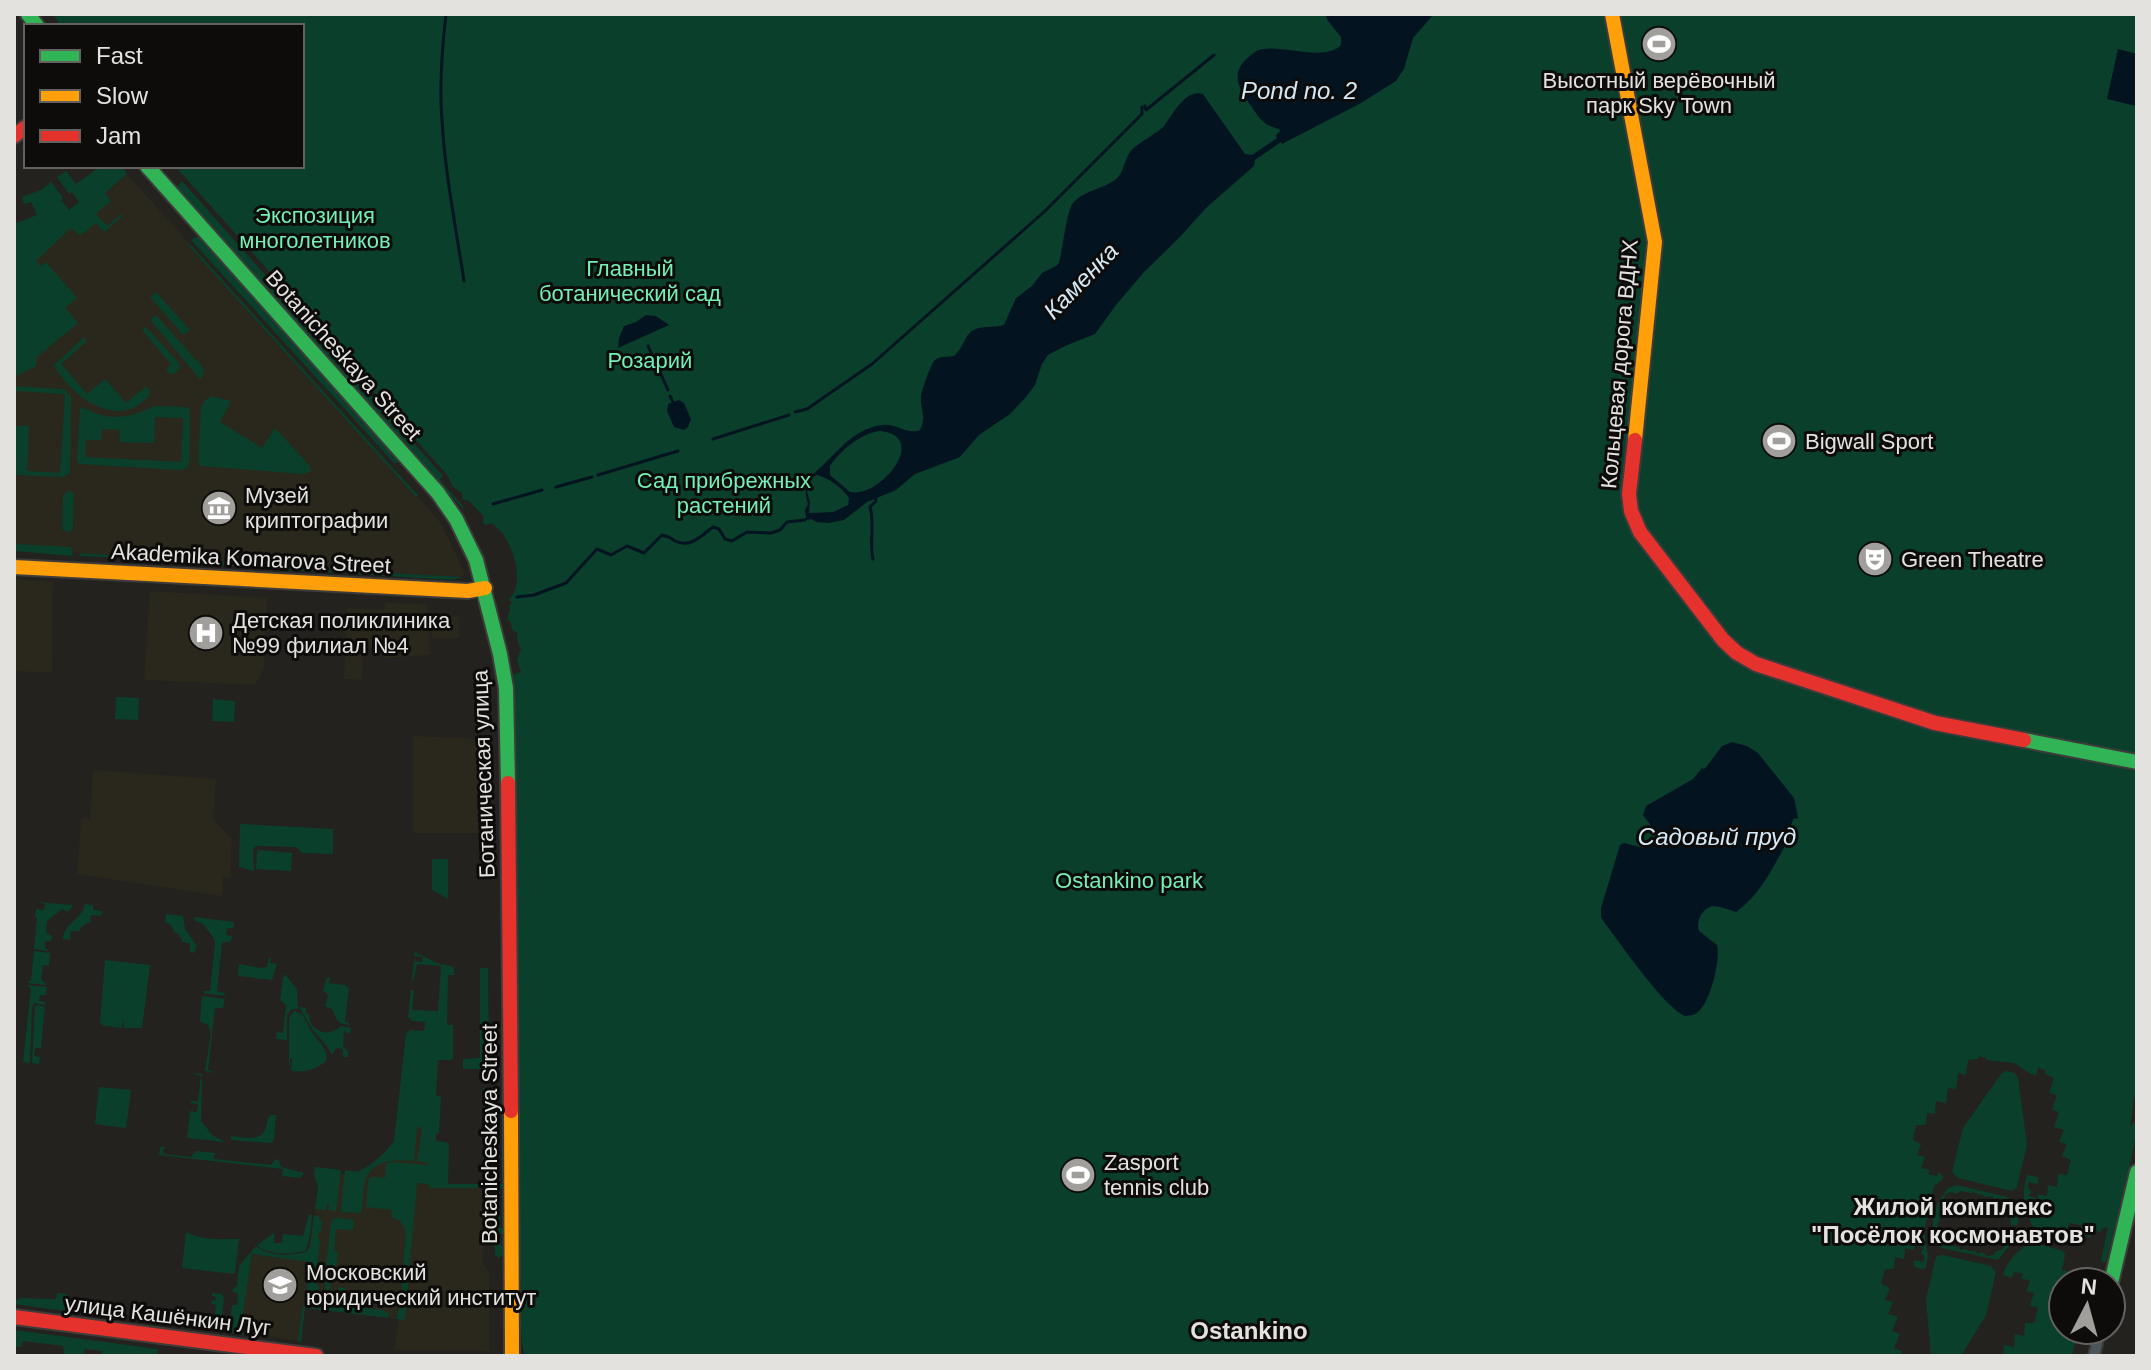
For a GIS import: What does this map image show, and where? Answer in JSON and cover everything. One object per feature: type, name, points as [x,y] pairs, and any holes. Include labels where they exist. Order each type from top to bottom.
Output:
[{"type":"street","name":"Кольцевая дорога ВДНХ","points":[[1612,14],[1655,242],[1629,494],[1634,520],[1648,544],[1723,640],[1756,664],[1935,723],[2137,762]]},
{"type":"street","name":"Botanicheskaya Street","points":[[149,168],[438,493],[468,542],[485,588]]},
{"type":"street","name":"Akademika Komarova Street","points":[[14,567],[468,591],[485,588]]},
{"type":"street","name":"Ботаническая улица","points":[[485,588],[502,661],[507,704],[512,1356]]},
{"type":"street","points":[[2115,1266],[2137,1172]]},
{"type":"street","name":"улица Кашёнкин Луг","points":[[14,1317],[316,1356]]},
{"type":"shaded area","points":[[127,174],[436,517],[465,574],[462,577],[14,549],[14,275]]},
{"type":"shaded area","points":[[14,579],[53,582],[52,673],[14,671]]},
{"type":"shaded area","name":"Детская поликлиника №99 филиал №4","points":[[150,591],[267,598],[264,668],[255,685],[144,680]]},
{"type":"shaded area","points":[[385,603],[427,604],[430,655],[383,658],[383,648],[363,647],[362,680],[344,679],[347,608],[385,610]]},
{"type":"shaded area","points":[[431,617],[459,617],[459,638],[432,639]]},
{"type":"shaded area","points":[[413,736],[485,739],[485,833],[413,833]]},
{"type":"shaded area","points":[[93,770],[216,779],[213,819],[232,839],[230,878],[223,877],[222,896],[77,874],[81,819],[90,819]]},
{"type":"shaded area","points":[[428,1062],[431,1188],[484,1188],[483,1264],[489,1273],[489,1351],[394,1350],[399,1319],[305,1308],[300,1341],[240,1332],[251,1254],[310,1261],[320,1172],[359,1176],[397,1145]]},
{"type":"green space","points":[[52,14],[2137,14],[2137,1092],[2130,1128],[2133,1122],[2137,1123],[2137,1130],[2118,1222],[2106,1262],[2101,1260],[2108,1227],[2102,1228],[2101,1232],[2096,1231],[2089,1238],[2081,1230],[2081,1225],[2069,1223],[2066,1236],[2060,1237],[2034,1228],[2026,1209],[2024,1189],[2027,1175],[2038,1177],[2038,1184],[2028,1182],[2028,1189],[2031,1190],[2029,1196],[2038,1199],[2038,1194],[2047,1196],[2048,1185],[2057,1187],[2058,1174],[2067,1175],[2071,1160],[2062,1156],[2067,1144],[2059,1142],[2064,1130],[2054,1127],[2059,1112],[2052,1110],[2057,1095],[2049,1093],[2054,1078],[2045,1074],[2045,1070],[2038,1068],[2036,1075],[2014,1063],[1986,1060],[1979,1056],[1978,1059],[1968,1060],[1966,1075],[1958,1073],[1956,1089],[1948,1088],[1946,1103],[1936,1101],[1935,1114],[1927,1113],[1926,1125],[1916,1125],[1913,1140],[1921,1144],[1917,1155],[1925,1157],[1921,1168],[1930,1170],[1928,1174],[1937,1176],[1938,1172],[1943,1176],[1934,1186],[1924,1232],[1928,1256],[1926,1268],[1914,1267],[1914,1260],[1924,1262],[1924,1255],[1921,1254],[1923,1248],[1914,1245],[1914,1250],[1905,1248],[1904,1259],[1895,1257],[1894,1269],[1885,1269],[1881,1284],[1890,1288],[1885,1300],[1893,1302],[1888,1314],[1898,1317],[1892,1331],[1900,1334],[1894,1348],[1902,1351],[1901,1356],[525,1356],[518,1259],[514,709],[511,675],[521,672],[517,661],[521,648],[517,632],[513,631],[507,620],[512,603],[509,599],[514,593],[517,577],[512,551],[502,533],[491,523],[483,523],[484,517],[469,501],[463,500],[462,493],[453,487],[448,476],[177,168],[304,168],[304,24],[60,24]]},
{"type":"green space","points":[[98,168],[122,168],[127,174],[105,193],[111,201],[96,214],[107,226],[124,215],[104,232],[96,223],[80,236],[71,228],[36,261],[41,266],[46,262],[77,298],[65,308],[78,323],[37,357],[36,366],[14,377],[14,224],[37,215],[31,202],[24,204],[22,197],[41,190],[51,182],[69,210],[79,202],[57,177],[66,171],[76,184]]},
{"type":"green space","points":[[182,181],[443,476],[440,480],[463,509],[178,191],[177,187]]},
{"type":"green space","points":[[202,238],[400,460],[395,464],[191,240]]},
{"type":"green space","points":[[188,245],[418,495],[416,497]]},
{"type":"green space","points":[[156,292],[190,330],[183,335],[150,297]]},
{"type":"green space","points":[[156,315],[204,369],[202,378],[150,320]]},
{"type":"green space","points":[[146,327],[179,363],[180,369],[174,374],[166,370],[171,364],[142,330]]},
{"type":"green space","points":[[84,337],[87,341],[61,364],[87,394],[105,379],[126,403],[146,386],[149,396],[133,408],[122,411],[98,407],[77,393],[54,365]]},
{"type":"green space","points":[[14,386],[60,389],[71,397],[70,469],[64,477],[14,475],[14,426],[29,426],[27,471],[60,473],[65,394],[14,391]]},
{"type":"green space","points":[[212,396],[231,401],[220,422],[262,448],[275,428],[309,465],[310,472],[200,466],[201,408],[204,401]]},
{"type":"green space","points":[[155,406],[190,409],[187,468],[79,464],[80,408],[114,417],[128,416]],"holes":[[[155,417],[183,418],[181,462],[85,457],[86,440],[101,440],[102,429],[120,430],[119,442],[154,443]]]},
{"type":"green space","points":[[69,491],[74,496],[73,527],[67,532],[62,529],[63,495]]},
{"type":"green space","points":[[14,544],[71,547],[73,556],[14,551]]},
{"type":"green space","points":[[80,553],[260,564],[265,568],[132,561],[129,558],[80,556]]},
{"type":"green space","points":[[276,567],[462,577],[452,580]]},
{"type":"green space","points":[[116,697],[139,698],[138,720],[115,719]]},
{"type":"green space","points":[[213,699],[235,701],[234,722],[212,721]]},
{"type":"green space","points":[[240,824],[333,829],[333,854],[302,853],[296,847],[256,846],[253,850],[254,871],[239,867]]},
{"type":"green space","points":[[257,851],[292,853],[291,871],[256,869]]},
{"type":"green space","points":[[432,859],[448,859],[448,899],[432,890]]},
{"type":"green space","points":[[36,902],[73,905],[68,912],[62,909],[47,921],[46,932],[52,936],[51,941],[45,941],[45,948],[50,951],[34,949],[36,909],[44,910],[45,904]]},
{"type":"green space","points":[[85,904],[93,905],[93,910],[102,911],[101,916],[91,915],[90,923],[80,931],[71,931],[70,940],[63,939],[66,929]]},
{"type":"green space","points":[[166,914],[183,916],[185,929],[197,946],[194,953],[190,952],[190,943],[182,942],[169,923],[165,923]]},
{"type":"green space","points":[[194,917],[234,922],[233,928],[227,928],[226,935],[232,936],[231,941],[222,943],[217,991],[225,996],[203,993],[210,991],[215,943],[202,923],[195,921]]},
{"type":"green space","points":[[34,951],[50,953],[49,966],[43,965],[41,979],[47,985],[27,983],[31,980]]},
{"type":"green space","points":[[415,952],[454,967],[454,975],[448,975],[447,1025],[453,1025],[453,1058],[438,1060],[436,1096],[441,1096],[436,1141],[449,1143],[448,1184],[479,1184],[479,1188],[430,1188],[428,1184],[417,1183],[405,1320],[396,1319],[400,1306],[406,1231],[400,1221],[392,1217],[391,1210],[366,1207],[368,1181],[371,1177],[385,1178],[386,1164],[392,1162],[428,1165],[417,1161],[422,1132],[420,1127],[417,1127],[414,1161],[385,1162],[373,1168],[365,1181],[361,1213],[341,1212],[345,1170],[363,1169],[394,1141],[406,1034],[410,1030],[424,1031],[425,1022],[412,1021],[408,1017],[411,990],[414,990],[412,1010],[438,1011],[441,966],[417,964],[413,982],[414,961],[422,962],[423,957],[414,956]]},
{"type":"green space","points":[[269,958],[270,963],[277,964],[272,980],[238,976],[239,964],[267,967]]},
{"type":"green space","points":[[105,960],[150,965],[142,1028],[124,1028],[124,1018],[122,1028],[100,1023]]},
{"type":"green space","points":[[480,968],[488,968],[489,1069],[463,1069],[463,1059],[480,1058]]},
{"type":"green space","points":[[285,974],[297,990],[298,1009],[292,1009],[287,1015],[287,1040],[276,1039],[277,1031],[283,1032],[286,1005],[280,1000]]},
{"type":"green space","points":[[331,977],[328,983],[349,988],[345,1021],[351,1025],[339,1022],[331,1008],[325,1007],[328,996],[323,992],[326,979]]},
{"type":"green space","points":[[27,985],[47,987],[46,995],[40,995],[39,1001],[45,1002],[45,1005],[35,1003],[32,1007],[30,1063],[23,1062],[31,989]]},
{"type":"green space","points":[[202,996],[225,999],[223,1008],[215,1008],[208,1070],[217,1073],[205,1071],[211,1033],[208,1025],[200,1021]]},
{"type":"green space","points":[[37,1005],[45,1007],[41,1048],[35,1048],[34,1056],[40,1057],[39,1064],[32,1063]]},
{"type":"green space","points":[[299,1007],[306,1008],[310,1022],[320,1031],[333,1031],[341,1026],[351,1028],[350,1034],[344,1031],[343,1046],[348,1051],[348,1057],[343,1057],[343,1049],[336,1048],[332,1055]]},
{"type":"green space","points":[[294,1011],[302,1014],[327,1056],[326,1061],[310,1070],[291,1070],[292,1058],[289,1064],[289,1018]]},
{"type":"green space","points":[[2006,1071],[2015,1073],[2018,1079],[2027,1144],[2017,1187],[2012,1191],[1958,1178],[1952,1172],[1963,1128]]},
{"type":"green space","points":[[194,1073],[202,1074],[201,1121],[212,1135],[225,1142],[187,1138],[190,1111],[197,1112],[198,1104],[191,1103],[198,1101],[201,1076]]},
{"type":"green space","points":[[99,1087],[131,1090],[126,1128],[95,1124]]},
{"type":"green space","points":[[483,1088],[489,1088],[489,1180],[483,1180]]},
{"type":"green space","points":[[271,1115],[276,1115],[271,1143],[231,1140],[231,1136],[252,1138],[260,1135]]},
{"type":"green space","points":[[160,1147],[165,1147],[164,1154],[191,1157],[196,1151],[216,1153],[215,1159],[271,1165],[276,1159],[281,1167],[304,1173],[300,1178],[282,1176],[283,1169],[159,1155]]},
{"type":"green space","points":[[315,1167],[341,1170],[336,1211],[329,1210],[329,1203],[326,1210],[315,1209],[318,1186]]},
{"type":"green space","points":[[494,1184],[504,1186],[500,1188],[500,1228],[503,1228],[503,1234],[500,1234],[505,1253],[499,1258],[495,1255]]},
{"type":"green space","points":[[1957,1185],[2007,1197],[2014,1202],[2019,1222],[2016,1226],[2011,1225],[2012,1211],[2000,1198],[1960,1191],[1945,1195],[1936,1233],[1939,1239],[1960,1250],[1982,1252],[1987,1256],[2003,1249],[2008,1237],[2013,1238],[1998,1260],[1936,1244],[1933,1221],[1936,1208],[1948,1188]]},
{"type":"green space","points":[[309,1215],[312,1215],[305,1251],[274,1253],[257,1245],[274,1233],[274,1243],[282,1243],[283,1234],[303,1236]]},
{"type":"green space","points":[[314,1215],[322,1222],[321,1233],[318,1233],[316,1279],[320,1294],[314,1294],[317,1300],[313,1304],[319,1305],[319,1308],[324,1305],[325,1308],[326,1301],[383,1310],[389,1318],[305,1308],[301,1342],[296,1341],[305,1305],[310,1262],[252,1254],[240,1332],[247,1333],[229,1332],[232,1305],[237,1305],[238,1294],[232,1291],[237,1285],[239,1266],[256,1246],[280,1255],[306,1252],[310,1247]]},
{"type":"green space","points":[[339,1218],[354,1220],[353,1230],[336,1229],[334,1251],[338,1252],[336,1268],[332,1268],[330,1290],[346,1288],[346,1296],[336,1297],[326,1289],[324,1280],[331,1223]]},
{"type":"green space","points":[[186,1232],[205,1238],[239,1239],[235,1274],[182,1268]]},
{"type":"green space","points":[[2030,1243],[2039,1244],[2063,1251],[2065,1255],[2063,1266],[2047,1266],[2047,1346],[2074,1346],[2072,1356],[2003,1356],[2004,1345],[2014,1347],[2015,1334],[2024,1336],[2025,1323],[2034,1323],[2038,1308],[2030,1305],[2034,1293],[2026,1291],[2030,1281],[2021,1278],[2023,1274],[2014,1272],[2012,1278],[2003,1275],[2007,1265]]},
{"type":"green space","points":[[1943,1255],[1991,1266],[1996,1272],[1986,1315],[1961,1356],[1931,1356],[1926,1300],[1935,1260]]},
{"type":"green space","points":[[57,1293],[67,1294],[65,1311],[14,1304],[14,1300],[19,1298],[56,1299]]},
{"type":"green space","points":[[212,1293],[224,1297],[220,1331],[197,1328],[198,1321],[214,1322],[216,1305],[211,1301],[216,1297]]},
{"type":"green space","points":[[14,1330],[158,1349],[157,1356],[102,1356],[102,1351],[85,1349],[83,1355],[64,1354],[63,1346],[23,1341],[21,1347],[14,1347]]},
{"type":"water","name":"Pond no. 2","points":[[1325,14],[1434,14],[1413,38],[1404,69],[1396,81],[1361,103],[1281,142],[1255,160],[1254,166],[1207,207],[1144,272],[1095,334],[1048,355],[1035,385],[1026,397],[1010,414],[979,435],[960,457],[915,474],[896,490],[867,502],[844,520],[829,523],[811,519],[803,521],[808,504],[806,490],[806,484],[809,477],[860,432],[882,425],[920,430],[923,416],[921,394],[935,360],[954,356],[973,330],[1004,325],[1016,298],[1032,286],[1042,273],[1059,263],[1073,203],[1116,179],[1130,152],[1164,126],[1185,99],[1197,93],[1203,94],[1245,154],[1252,155],[1277,138],[1279,129],[1262,121],[1242,91],[1238,71],[1247,59],[1263,49],[1333,50],[1341,45],[1341,37]],"holes":[[[879,431],[894,435],[901,443],[901,454],[896,465],[875,486],[850,492],[830,475],[830,466],[852,444],[865,435]],[[817,475],[843,491],[849,498],[848,505],[833,512],[809,513],[806,488],[809,479]]]},
{"type":"water","points":[[2118,49],[2137,54],[2136,106],[2107,99]]},
{"type":"water","points":[[646,315],[656,316],[669,325],[618,348],[624,326]]},
{"type":"water","points":[[679,400],[684,403],[691,419],[684,430],[674,427],[667,411],[668,404]]},
{"type":"water","name":"Садовый пруд","points":[[1732,742],[1758,753],[1794,798],[1798,817],[1794,818],[1785,838],[1788,840],[1772,870],[1745,905],[1736,912],[1712,906],[1700,916],[1699,931],[1717,945],[1716,970],[1702,1007],[1695,1014],[1685,1016],[1665,1000],[1643,974],[1604,922],[1601,908],[1620,845],[1624,843],[1644,848],[1654,840],[1655,832],[1643,815],[1646,806],[1693,779],[1722,746]]},
{"type":"waterway","points":[[446,14],[441,67],[442,120],[464,281]]},
{"type":"waterway","points":[[1145,106],[1146,110],[1214,55]]},
{"type":"waterway","points":[[795,412],[807,409],[872,364],[1045,211],[1142,114],[1142,107]]},
{"type":"waterway","points":[[648,346],[668,390]]},
{"type":"waterway","points":[[670,396],[673,402]]},
{"type":"waterway","points":[[713,439],[789,415]]},
{"type":"waterway","points":[[598,475],[678,451]]},
{"type":"waterway","points":[[556,487],[592,477]]},
{"type":"waterway","points":[[493,504],[542,490]]},
{"type":"waterway","points":[[873,559],[870,507],[876,501],[875,495]]},
{"type":"waterway","name":"Каменка","points":[[517,597],[534,595],[566,583],[597,549],[611,555],[627,546],[644,553],[662,535],[686,543],[696,540],[713,527],[719,529],[725,539],[732,541],[747,532],[771,533],[780,530],[787,522],[805,520]]},
{"type":"traffic: fast","points":[[28,14],[36,24]]},
{"type":"traffic: fast","points":[[149,168],[438,493],[456,519],[476,560],[500,654],[506,688],[508,783]]},
{"type":"traffic: fast","points":[[2024,740],[2137,762]]},
{"type":"traffic: fast","points":[[2115,1266],[2137,1172]]},
{"type":"traffic: slow","points":[[1612,14],[1655,242],[1635,440]]},
{"type":"traffic: slow","points":[[14,567],[468,591],[485,588]]},
{"type":"traffic: slow","points":[[511,1111],[512,1356]]},
{"type":"traffic: jam","points":[[14,136],[24,128]]},
{"type":"traffic: jam","points":[[1635,440],[1629,494],[1631,511],[1640,532],[1723,640],[1737,653],[1756,664],[1935,723],[2024,740]]},
{"type":"traffic: jam","points":[[508,783],[511,1111]]},
{"type":"traffic: jam","points":[[14,1317],[316,1356]]},
{"type":"place","name":"Высотный верёвочный парк Sky Town","points":[[1659,44]]},
{"type":"place","name":"Bigwall Sport","points":[[1779,441]]},
{"type":"place","name":"Музей криптографии","points":[[219,508]]},
{"type":"place","name":"Green Theatre","points":[[1875,559]]},
{"type":"place","name":"Детская поликлиника №99 филиал №4","points":[[206,633]]},
{"type":"place","name":"Zasport tennis club","points":[[1078,1175]]},
{"type":"place","name":"Московский юридический институт","points":[[280,1285]]},
{"type":"district","name":"Жилой комплекс \"Посёлок космонавтов\"","points":[[1953,1221]]},
{"type":"district","name":"Ostankino","points":[[1249,1331]]},
{"type":"park label","name":"Экспозиция многолетников","points":[[315,228]]},
{"type":"park label","name":"Главный ботанический сад","points":[[630,280]]},
{"type":"park label","name":"Розарий","points":[[650,360]]},
{"type":"park label","name":"Сад прибрежных растений","points":[[724,492]]},
{"type":"park label","name":"Ostankino park","points":[[1129,880]]}]
